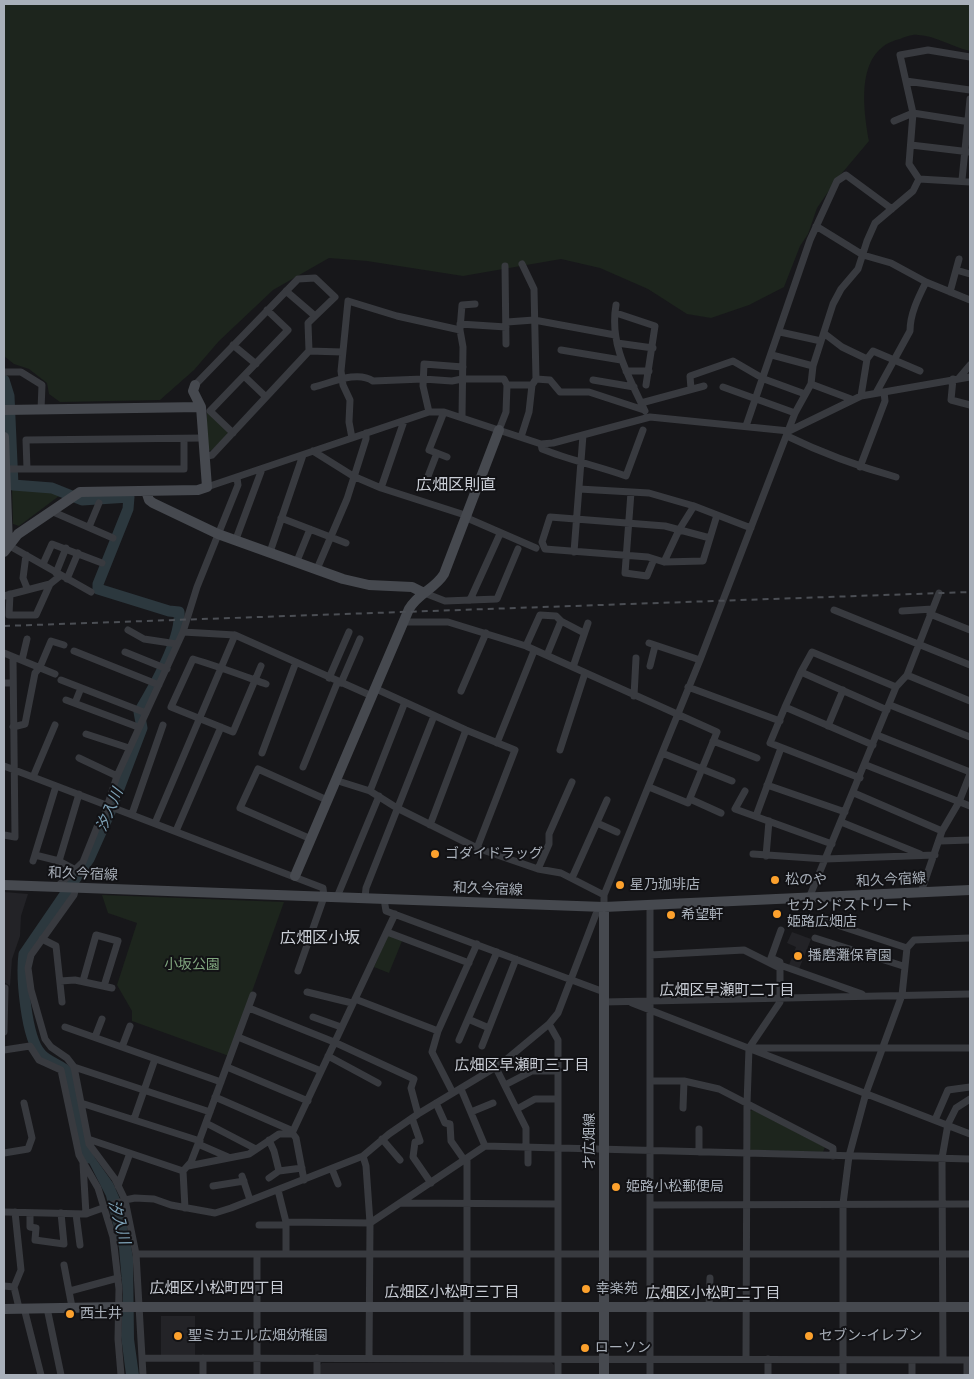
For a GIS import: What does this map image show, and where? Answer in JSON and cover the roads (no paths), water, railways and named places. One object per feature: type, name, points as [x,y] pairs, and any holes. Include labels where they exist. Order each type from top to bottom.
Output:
[{"type":"street","points":[[919,179],[909,164],[913,113],[900,55],[928,50],[970,57]]},
{"type":"street","points":[[906,81],[970,90]]},
{"type":"street","points":[[962,180],[968,152],[970,99]]},
{"type":"street","points":[[894,121],[913,113],[969,122]]},
{"type":"street","points":[[910,145],[968,152]]},
{"type":"street","points":[[746,426],[816,226],[837,181],[846,176],[892,209]]},
{"type":"street","points":[[919,179],[962,180],[970,182]]},
{"type":"street","points":[[4,1212],[86,1214],[125,1200],[154,1199],[185,1208],[215,1213],[363,1156],[382,1139],[415,1116],[496,1068],[550,1024],[558,1012],[572,979],[596,914],[604,907],[604,895],[700,660],[796,413],[811,384],[813,366],[825,334],[833,304],[841,289],[858,269],[866,241],[876,223],[913,191],[919,179]]},
{"type":"street","points":[[816,226],[863,255],[891,263],[926,282],[970,300]]},
{"type":"street","points":[[950,292],[959,259]]},
{"type":"street","points":[[521,437],[529,412],[534,382],[534,289],[522,264]]},
{"type":"street","points":[[505,266],[506,344]]},
{"type":"street","points":[[956,270],[970,274]]},
{"type":"street","points":[[204,457],[212,455],[309,351],[308,324],[335,297],[315,278],[298,279],[195,385],[193,391],[201,407],[204,457],[207,487]]},
{"type":"street","points":[[880,392],[910,331],[910,323],[918,298],[926,282]]},
{"type":"street","points":[[286,291],[315,316]]},
{"type":"street","points":[[352,438],[349,422],[350,400],[342,379],[342,352],[348,301],[397,316],[460,327],[534,320],[615,335]]},
{"type":"street","points":[[462,417],[463,347],[460,327],[462,305],[475,304]]},
{"type":"street","points":[[646,385],[655,326],[616,309],[615,335],[621,360],[643,407],[650,417]]},
{"type":"street","points":[[233,433],[210,411],[288,330],[267,310]]},
{"type":"street","points":[[780,332],[821,341]]},
{"type":"street","points":[[825,334],[842,347],[867,359]]},
{"type":"street","points":[[617,343],[653,348]]},
{"type":"street","points":[[234,345],[256,364]]},
{"type":"street","points":[[562,350],[621,360]]},
{"type":"street","points":[[309,351],[342,352]]},
{"type":"street","points":[[861,396],[867,359],[873,351],[896,359],[920,371]]},
{"type":"street","points":[[772,354],[813,366]]},
{"type":"street","points":[[691,389],[690,376],[733,361],[764,379],[805,394]]},
{"type":"street","points":[[429,412],[423,379],[424,364],[463,367]]},
{"type":"street","points":[[970,365],[956,379],[951,400],[970,406]]},
{"type":"street","points":[[626,371],[648,371]]},
{"type":"street","points":[[4,372],[21,372],[42,385],[41,410]]},
{"type":"street","points":[[244,376],[266,397]]},
{"type":"street","points":[[295,876],[412,603],[422,592],[440,581],[468,517],[506,412],[506,385],[504,379],[462,379],[452,382],[423,379],[373,381],[367,377],[342,379],[314,387]]},
{"type":"street","points":[[788,434],[851,399],[880,392],[970,377]]},
{"type":"street","points":[[597,394],[597,380],[634,388]]},
{"type":"street","points":[[506,385],[552,381],[560,392],[597,394],[643,407],[704,386]]},
{"type":"street","points":[[811,384],[851,399]]},
{"type":"street","points":[[723,387],[796,413]]},
{"type":"street","points":[[860,467],[885,401],[880,392]]},
{"type":"street","points":[[4,410],[201,407]]},
{"type":"street","points":[[6,548],[18,534],[80,492],[198,490],[429,412],[444,412],[462,417],[541,444],[583,436],[650,417],[746,426],[788,434],[824,454],[882,475],[896,477]]},
{"type":"street","points":[[444,412],[429,450],[447,456]]},
{"type":"street","points":[[381,488],[404,421]]},
{"type":"street","points":[[541,444],[542,449],[566,459],[581,461],[626,476],[643,430]]},
{"type":"street","points":[[317,569],[347,498],[366,434]]},
{"type":"street","points":[[574,552],[583,436]]},
{"type":"street","points":[[4,437],[6,548]]},
{"type":"street","points":[[27,469],[26,440],[204,438]]},
{"type":"street","points":[[5,469],[184,469],[184,439]]},
{"type":"street","points":[[313,451],[353,476],[381,488],[468,517],[536,548]]},
{"type":"street","points":[[426,484],[437,453]]},
{"type":"street","points":[[270,552],[303,455]]},
{"type":"street","points":[[236,540],[262,469]]},
{"type":"street","points":[[60,886],[74,869],[83,862],[108,805],[117,776],[138,728],[142,714],[163,668],[183,632],[197,587],[238,485],[237,478]]},
{"type":"street","points":[[579,489],[649,493],[694,506],[751,528]]},
{"type":"street","points":[[146,491],[149,500],[153,503],[218,534],[356,583],[412,587],[438,600],[497,599],[518,549]]},
{"type":"street","points":[[631,492],[625,573],[647,576],[654,559]]},
{"type":"street","points":[[89,527],[99,503]]},
{"type":"street","points":[[664,562],[679,530],[694,506]]},
{"type":"street","points":[[51,511],[113,538]]},
{"type":"street","points":[[710,538],[666,526],[550,517],[542,542],[545,549],[627,555],[664,562],[703,561],[710,538],[717,515]]},
{"type":"street","points":[[281,518],[346,543]]},
{"type":"street","points":[[297,562],[310,529]]},
{"type":"street","points":[[470,600],[499,536]]},
{"type":"street","points":[[43,564],[52,544],[102,564]]},
{"type":"street","points":[[6,548],[26,555],[91,592]]},
{"type":"street","points":[[61,576],[66,548]]},
{"type":"street","points":[[50,584],[36,615],[9,615],[7,595],[27,588],[50,584],[61,576],[78,553]]},
{"type":"street","points":[[26,555],[23,578],[27,588]]},
{"type":"street","points":[[809,898],[866,765],[896,687],[907,675],[939,593]]},
{"type":"street","points":[[834,610],[970,665]]},
{"type":"street","points":[[902,611],[931,611],[970,630]]},
{"type":"street","points":[[526,646],[540,615],[556,616],[561,621],[584,633]]},
{"type":"street","points":[[547,655],[561,621]]},
{"type":"street","points":[[404,622],[448,622],[526,646],[717,732],[688,803],[649,787]]},
{"type":"street","points":[[573,667],[588,624]]},
{"type":"street","points":[[128,630],[144,639],[177,644]]},
{"type":"street","points":[[183,632],[235,635],[329,678],[406,702],[466,730],[516,750],[477,848]]},
{"type":"street","points":[[329,678],[349,632]]},
{"type":"street","points":[[461,692],[486,633]]},
{"type":"street","points":[[155,823],[235,635]]},
{"type":"street","points":[[22,660],[26,639]]},
{"type":"street","points":[[303,767],[339,682],[360,639]]},
{"type":"street","points":[[13,728],[25,724],[35,673],[40,668],[51,641],[64,645]]},
{"type":"street","points":[[650,666],[652,644],[700,660]]},
{"type":"street","points":[[74,650],[157,684]]},
{"type":"street","points":[[497,743],[534,651]]},
{"type":"street","points":[[125,652],[163,668]]},
{"type":"street","points":[[860,778],[770,744],[785,707],[812,652],[896,687]]},
{"type":"street","points":[[4,653],[55,674]]},
{"type":"street","points":[[4,835],[15,837],[13,657]]},
{"type":"street","points":[[634,696],[636,658]]},
{"type":"street","points":[[261,666],[255,680],[233,732],[171,707],[192,659],[221,667],[255,680],[266,684]]},
{"type":"street","points":[[262,753],[296,662]]},
{"type":"street","points":[[801,672],[843,690],[970,737]]},
{"type":"street","points":[[560,750],[585,673]]},
{"type":"street","points":[[907,675],[970,701]]},
{"type":"street","points":[[61,680],[142,714]]},
{"type":"street","points":[[4,683],[12,683]]},
{"type":"street","points":[[688,687],[780,721]]},
{"type":"street","points":[[75,703],[82,688]]},
{"type":"street","points":[[828,726],[843,690]]},
{"type":"street","points":[[66,700],[138,728]]},
{"type":"street","points":[[370,791],[406,702]]},
{"type":"street","points":[[785,707],[873,744]]},
{"type":"street","points":[[365,898],[366,888],[434,716]]},
{"type":"street","points":[[33,777],[55,725]]},
{"type":"street","points":[[132,814],[163,725]]},
{"type":"street","points":[[176,831],[221,727]]},
{"type":"street","points":[[430,825],[466,730]]},
{"type":"street","points":[[86,734],[129,748]]},
{"type":"street","points":[[877,735],[970,773],[959,802],[942,831],[921,892]]},
{"type":"street","points":[[713,742],[757,758]]},
{"type":"street","points":[[756,816],[781,748]]},
{"type":"street","points":[[662,753],[732,781]]},
{"type":"street","points":[[79,758],[117,776]]},
{"type":"street","points":[[866,765],[970,806]]},
{"type":"street","points":[[4,766],[323,888],[324,897],[298,970]]},
{"type":"street","points":[[311,839],[240,808],[258,769],[327,800]]},
{"type":"street","points":[[335,780],[370,791],[397,808],[477,848],[538,869],[561,873],[604,895]]},
{"type":"street","points":[[538,869],[549,844],[549,834],[572,782]]},
{"type":"street","points":[[767,785],[846,812]]},
{"type":"street","points":[[56,786],[34,858],[59,861],[74,869]]},
{"type":"street","points":[[745,791],[735,808],[832,844]]},
{"type":"street","points":[[854,793],[942,831]]},
{"type":"street","points":[[59,861],[79,794]]},
{"type":"street","points":[[337,897],[379,796]]},
{"type":"street","points":[[690,799],[721,812]]},
{"type":"street","points":[[572,878],[608,800]]},
{"type":"street","points":[[766,856],[769,821]]},
{"type":"street","points":[[841,822],[923,855]]},
{"type":"street","points":[[597,823],[617,832]]},
{"type":"street","points":[[940,841],[970,840]]},
{"type":"street","points":[[753,854],[825,859],[935,855]]},
{"type":"street","name":"和久今宿線","points":[[4,885],[604,907],[970,890]]},
{"type":"street","points":[[76,887],[74,895],[31,955],[28,968],[31,990],[44,1039],[51,1047],[68,1058],[74,1067],[89,1144],[118,1186],[125,1200],[136,1254],[143,1375]]},
{"type":"street","points":[[384,899],[386,911],[572,979],[604,997],[630,1002],[970,1134]]},
{"type":"street","points":[[650,905],[650,1375]]},
{"type":"street","name":"才広畑線","points":[[604,907],[604,1375]]},
{"type":"street","points":[[293,1132],[395,914]]},
{"type":"street","points":[[822,920],[907,948]]},
{"type":"street","points":[[746,1359],[746,1104],[749,1048],[780,1002],[780,962],[770,958],[781,930]]},
{"type":"street","points":[[387,932],[469,963]]},
{"type":"street","points":[[83,981],[96,935],[118,941],[104,986]]},
{"type":"street","points":[[815,938],[903,966]]},
{"type":"street","points":[[843,1375],[843,1204],[849,1156],[866,1093],[902,995],[903,966],[907,948],[914,940],[970,938]]},
{"type":"street","points":[[42,939],[56,946],[62,1002]]},
{"type":"street","points":[[452,1093],[432,1052],[438,1031],[477,944]]},
{"type":"street","points":[[650,955],[744,950],[780,966],[867,996]]},
{"type":"street","points":[[459,1040],[498,952]]},
{"type":"street","points":[[482,1046],[516,958]]},
{"type":"street","points":[[60,981],[83,981],[112,988]]},
{"type":"street","points":[[4,1032],[5,988]]},
{"type":"street","points":[[307,992],[354,1001],[438,1031]]},
{"type":"street","points":[[630,1002],[781,996],[970,994]]},
{"type":"street","points":[[185,1208],[185,1169],[199,1142],[253,995]]},
{"type":"street","points":[[249,1008],[334,1042],[414,1080],[411,1088],[420,1141],[415,1142],[414,1157],[431,1183]]},
{"type":"street","points":[[313,1018],[341,1027]]},
{"type":"street","points":[[96,1037],[102,1019]]},
{"type":"street","points":[[468,1019],[489,1028]]},
{"type":"street","points":[[550,1024],[558,1040],[558,1375]]},
{"type":"street","points":[[122,1047],[130,1026]]},
{"type":"street","points":[[65,1027],[221,1082]]},
{"type":"street","points":[[238,1037],[321,1071]]},
{"type":"street","points":[[4,1050],[30,1046],[39,1060],[61,1070],[79,1155],[98,1188],[113,1237],[118,1278],[122,1375]]},
{"type":"street","points":[[749,1048],[970,1048]]},
{"type":"street","points":[[328,1056],[378,1084]]},
{"type":"street","points":[[134,1119],[156,1059]]},
{"type":"street","points":[[74,1067],[210,1112]]},
{"type":"street","points":[[227,1067],[308,1101]]},
{"type":"street","points":[[496,1068],[526,1128],[528,1163]]},
{"type":"street","points":[[505,1085],[532,1071],[558,1071]]},
{"type":"street","points":[[650,1081],[684,1081],[719,1089],[833,1148],[833,1156]]},
{"type":"street","points":[[683,1108],[684,1081]]},
{"type":"street","points":[[935,1120],[948,1090],[970,1087]]},
{"type":"street","points":[[461,1088],[485,1146]]},
{"type":"street","points":[[215,1097],[293,1132],[296,1138],[304,1180]]},
{"type":"street","points":[[517,1109],[535,1099],[558,1099]]},
{"type":"street","points":[[943,1360],[942,1158],[948,1124],[956,1108],[970,1099]]},
{"type":"street","points":[[4,1153],[28,1149],[32,1138],[24,1103]]},
{"type":"street","points":[[81,1103],[199,1142],[229,1157]]},
{"type":"street","points":[[436,1103],[445,1124],[450,1124],[452,1141],[466,1160],[466,1358]]},
{"type":"street","points":[[471,1112],[493,1103]]},
{"type":"street","points":[[206,1123],[256,1149]]},
{"type":"street","points":[[699,1129],[699,1152]]},
{"type":"street","points":[[88,1139],[185,1169],[229,1157],[249,1154],[268,1140],[280,1134],[293,1132]]},
{"type":"street","points":[[382,1139],[400,1160]]},
{"type":"street","points":[[268,1140],[279,1171]]},
{"type":"street","points":[[259,1225],[286,1223],[370,1223],[485,1146],[970,1159]]},
{"type":"street","points":[[118,1186],[130,1153]]},
{"type":"street","points":[[363,1156],[366,1166],[370,1223],[369,1358]]},
{"type":"street","points":[[83,1163],[86,1214]]},
{"type":"street","points":[[269,1178],[279,1171],[302,1168]]},
{"type":"street","points":[[332,1169],[338,1184]]},
{"type":"street","points":[[213,1186],[243,1178],[250,1200]]},
{"type":"street","points":[[278,1190],[286,1223],[286,1254]]},
{"type":"street","points":[[400,1203],[558,1204]]},
{"type":"street","points":[[650,1205],[970,1204]]},
{"type":"street","points":[[15,1212],[21,1270],[14,1287],[41,1375]]},
{"type":"street","points":[[30,1213],[30,1227],[36,1228],[35,1240],[64,1244],[62,1213]]},
{"type":"street","points":[[76,1214],[80,1245]]},
{"type":"street","points":[[136,1254],[970,1254]]},
{"type":"street","points":[[257,1254],[257,1375]]},
{"type":"street","points":[[64,1265],[72,1307]]},
{"type":"street","points":[[70,1291],[118,1278]]},
{"type":"street","points":[[709,1307],[710,1278]]},
{"type":"street","points":[[4,1286],[14,1287]]},
{"type":"street","points":[[4,1309],[118,1306],[970,1307]]},
{"type":"street","points":[[47,1308],[61,1375]]},
{"type":"street","points":[[142,1358],[969,1360],[967,1375]]},
{"type":"street","points":[[203,1358],[203,1375]]},
{"type":"street","points":[[317,1358],[317,1375]]},
{"type":"street","points":[[768,1359],[768,1375]]},
{"type":"street","points":[[912,1360],[912,1375]]},
{"type":"water","points":[[83,1123],[88,1148],[113,1183],[123,1206],[133,1257],[134,1339],[139,1375],[126,1375],[121,1336],[123,1294],[119,1248],[106,1196],[83,1151]]},
{"type":"waterway","name":"汐入川","points":[[4,380],[9,396],[13,485],[52,488],[82,500],[129,497],[128,509],[98,584],[98,589],[169,611],[179,612],[179,623],[171,649],[159,677],[139,712],[142,728],[110,812],[89,859],[24,954],[24,991],[32,1035],[41,1054],[65,1070],[71,1077],[82,1142],[89,1158]]},
{"type":"railway","points":[[4,626],[970,592]]},
{"type":"place","name":"ゴダイドラッグ","points":[[435,854]]},
{"type":"place","name":"松のや","points":[[775,880]]},
{"type":"place","name":"星乃珈琲店","points":[[620,885]]},
{"type":"place","name":"セカンドストリート 姫路広畑店","points":[[777,914]]},
{"type":"place","name":"希望軒","points":[[671,915]]},
{"type":"place","name":"播磨灘保育園","points":[[798,956]]},
{"type":"place","name":"姫路小松郵便局","points":[[616,1187]]},
{"type":"place","name":"幸楽苑","points":[[586,1289]]},
{"type":"place","name":"西土井","points":[[70,1314]]},
{"type":"place","name":"聖ミカエル広畑幼稚園","points":[[178,1336]]},
{"type":"place","name":"セブン-イレブン","points":[[809,1336]]},
{"type":"place","name":"ローソン","points":[[585,1348]]},
{"type":"district","name":"広畑区則直","points":[[456,485]]},
{"type":"district","name":"広畑区小坂","points":[[320,938]]},
{"type":"district","name":"広畑区早瀬町二丁目","points":[[727,990]]},
{"type":"district","name":"広畑区早瀬町三丁目","points":[[522,1065]]},
{"type":"district","name":"広畑区小松町四丁目","points":[[217,1288]]},
{"type":"district","name":"広畑区小松町三丁目","points":[[452,1292]]},
{"type":"district","name":"広畑区小松町二丁目","points":[[713,1293]]},
{"type":"park label","name":"小坂公園","points":[[192,965]]}]
